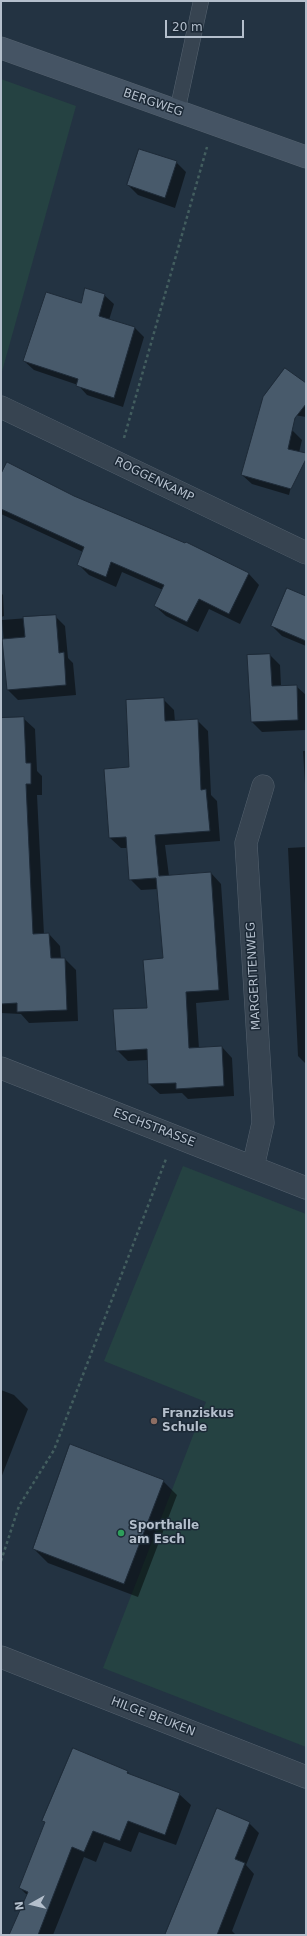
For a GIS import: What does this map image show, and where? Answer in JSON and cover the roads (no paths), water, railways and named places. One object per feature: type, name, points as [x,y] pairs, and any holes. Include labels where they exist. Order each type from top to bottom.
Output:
[{"type":"main road","name":"BERGWEG","points":[[1,48],[306,157]]},
{"type":"street","name":"ROGGENKAMP","points":[[1,407],[306,553]]},
{"type":"street","name":"MARGERITENWEG","points":[[253,1167],[263,1123],[246,842],[263,786]]},
{"type":"street","name":"ESCHSTRASSE","points":[[1,1068],[306,1188]]},
{"type":"street","name":"HILGE BEUKEN","points":[[1,1657],[306,1776]]},
{"type":"lane","points":[[177,112],[201,1]]},
{"type":"place","name":"Franziskus Schule","points":[[154,1421]]},
{"type":"place","name":"Sporthalle am Esch","points":[[121,1533]]}]
